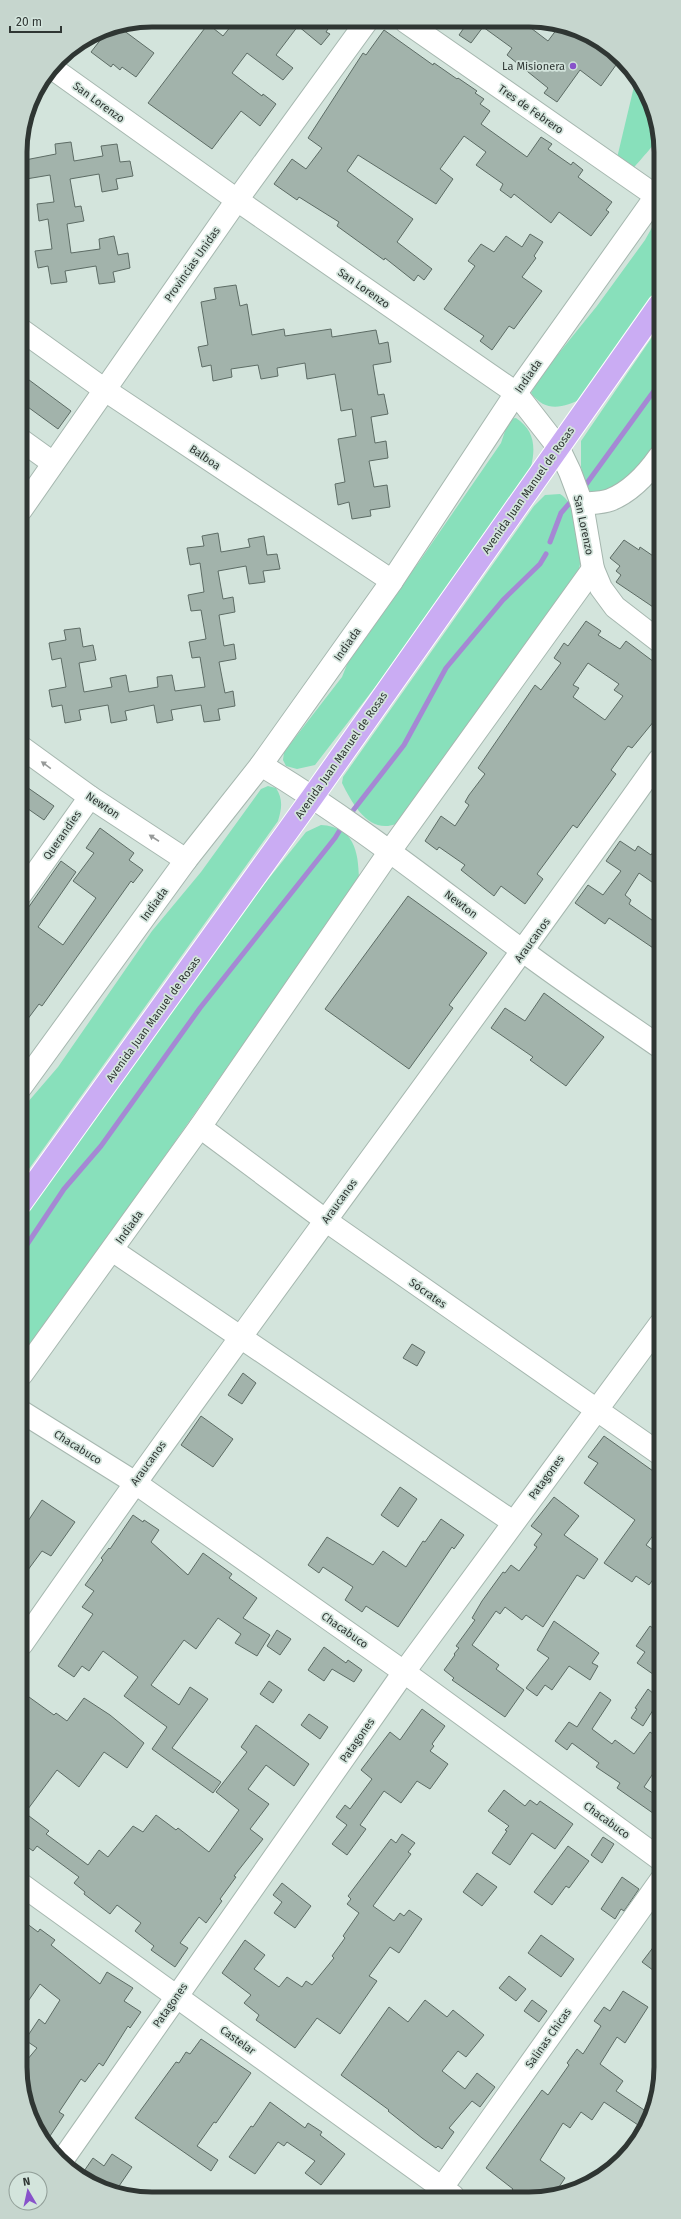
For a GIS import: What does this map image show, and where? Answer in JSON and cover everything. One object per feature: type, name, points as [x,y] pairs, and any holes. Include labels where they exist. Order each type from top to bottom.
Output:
[{"type":"main road","name":"Avenida Juan Manuel de Rosas","points":[[27,1196],[313,796],[654,312]]},
{"type":"street","name":"Provincias Unidas","points":[[27,501],[237,200],[363,27]]},
{"type":"street","name":"Tres de Febrero","points":[[413,27],[654,192]]},
{"type":"street","name":"San Lorenzo","points":[[57,72],[237,200],[516,393],[558,448],[570,472],[582,504],[593,569]]},
{"type":"street","name":"Indiada","points":[[27,1076],[186,860],[261,765],[392,581],[516,393],[654,198]]},
{"type":"street","name":"Balboa","points":[[27,334],[105,390],[392,581]]},
{"type":"street","points":[[27,444],[53,463]]},
{"type":"street","points":[[582,504],[609,500],[628,490],[650,471],[654,464]]},
{"type":"street","name":"Indiada","points":[[27,1367],[200,1127],[390,851],[593,569]]},
{"type":"street","points":[[593,569],[601,588],[615,607],[654,637]]},
{"type":"street","name":"Newton","points":[[27,751],[90,796],[186,860]]},
{"type":"street","name":"Newton","points":[[261,765],[313,796],[390,851],[524,952],[654,1043]]},
{"type":"street","name":"Araucanos","points":[[27,1637],[134,1482],[325,1220],[524,952],[654,767]]},
{"type":"street","name":"Querandíes","points":[[27,885],[90,796]]},
{"type":"street","name":"Sócrates","points":[[200,1127],[325,1220],[654,1450]]},
{"type":"street","points":[[112,1250],[514,1522]]},
{"type":"street","name":"Patagones","points":[[65,2156],[404,1672],[595,1410],[654,1332]]},
{"type":"street","name":"Chacabuco","points":[[27,1415],[134,1482],[404,1672],[654,1856]]},
{"type":"street","name":"Castelar","points":[[27,1889],[177,1995],[441,2192]]},
{"type":"street","name":"Salinas Chicas","points":[[445,2192],[654,1889]]},
{"type":"green space","points":[[634,85],[647,112],[652,128],[654,144],[632,170],[617,158]]},
{"type":"green space","points":[[654,224],[654,294],[583,398],[562,406],[555,407],[543,404],[531,393],[542,374],[597,306],[645,240]]},
{"type":"green space","points":[[654,334],[654,453],[610,491],[591,492],[585,484],[581,467],[581,441]]},
{"type":"green space","points":[[516,418],[527,428],[532,439],[533,459],[531,467],[379,682],[315,765],[297,769],[286,766],[283,760],[284,752],[342,677],[348,662],[373,622],[419,562],[501,443],[509,419]]},
{"type":"green space","points":[[560,494],[567,500],[572,508],[579,530],[581,553],[578,573],[398,823],[388,826],[371,822],[357,809],[351,800],[342,783],[343,777],[534,506],[545,495]]},
{"type":"green space","points":[[268,786],[276,788],[281,800],[278,821],[27,1172],[27,1103],[58,1067],[152,931],[201,872],[261,789]]},
{"type":"green space","points":[[321,825],[341,830],[347,835],[355,850],[359,879],[27,1353],[27,1213],[238,917],[306,832]]},
{"type":"building","points":[[206,27],[212,27],[223,36],[230,27],[297,27],[276,55],[293,68],[283,80],[247,53],[232,73],[262,96],[263,94],[276,104],[260,126],[241,111],[212,149],[148,103]]},
{"type":"building","points":[[299,27],[329,27],[326,32],[330,34],[321,45]]},
{"type":"building","name":"La Misionera","points":[[465,27],[483,27],[471,43],[459,35]]},
{"type":"building","name":"La Misionera","points":[[483,27],[530,27],[548,41],[556,30],[584,40],[605,53],[617,64],[601,86],[580,70],[557,102],[544,93],[548,88],[507,55],[512,48]]},
{"type":"building","points":[[124,30],[154,53],[136,77],[122,67],[120,70],[113,64],[111,67],[91,52],[102,38]]},
{"type":"building","points":[[384,30],[433,65],[434,63],[477,91],[475,93],[484,99],[480,104],[490,111],[481,124],[527,157],[541,137],[552,144],[548,149],[571,165],[573,162],[583,170],[578,177],[612,202],[606,210],[609,212],[591,236],[559,212],[551,223],[514,194],[511,198],[500,190],[503,184],[476,165],[486,152],[464,136],[440,169],[453,179],[436,204],[358,155],[347,171],[413,219],[397,242],[432,269],[424,280],[418,275],[414,281],[385,258],[384,260],[337,226],[339,222],[299,197],[297,200],[274,184],[292,159],[306,169],[322,148],[308,138],[363,53],[366,55]]},
{"type":"building","points":[[71,142],[74,161],[103,156],[101,146],[117,144],[120,162],[130,161],[133,176],[116,179],[118,189],[102,192],[99,174],[70,179],[75,207],[81,206],[84,221],[67,224],[71,253],[100,249],[99,239],[114,236],[118,255],[128,253],[130,268],[113,272],[115,282],[99,284],[96,266],[65,271],[67,282],[51,284],[48,266],[38,268],[35,251],[52,249],[48,219],[39,221],[37,204],[54,202],[50,175],[27,179],[27,160],[56,154],[55,144]]},
{"type":"building","points":[[530,234],[543,242],[534,256],[536,258],[522,277],[542,291],[514,329],[509,326],[492,350],[480,341],[484,336],[444,309],[475,266],[468,261],[481,244],[494,252],[506,236],[522,247]]},
{"type":"building","points":[[236,285],[240,306],[247,304],[252,335],[284,329],[285,336],[331,329],[332,337],[376,330],[379,344],[388,342],[391,362],[373,365],[378,395],[384,394],[388,414],[371,417],[375,443],[386,441],[388,458],[369,461],[374,487],[387,485],[390,507],[370,510],[371,516],[352,519],[349,502],[338,505],[335,484],[345,482],[338,439],[356,436],[352,409],[341,411],[335,374],[307,379],[305,363],[277,368],[278,376],[261,379],[258,365],[231,369],[232,377],[213,381],[211,365],[202,367],[198,347],[208,345],[201,302],[216,299],[214,288]]},
{"type":"building","points":[[27,378],[71,411],[58,429],[27,406]]},
{"type":"building","points":[[218,533],[221,552],[250,547],[248,539],[264,536],[267,555],[277,554],[280,569],[263,571],[265,582],[249,584],[246,566],[218,571],[223,599],[233,597],[235,612],[219,615],[224,646],[234,644],[236,659],[219,662],[225,693],[233,691],[235,706],[218,709],[220,720],[204,722],[201,705],[171,710],[173,720],[157,723],[154,705],[125,711],[127,720],[111,723],[108,705],[79,710],[81,720],[65,723],[62,705],[52,707],[49,690],[66,687],[61,658],[52,660],[49,643],[66,640],[64,630],[80,628],[83,647],[93,645],[96,660],[79,663],[84,692],[112,687],[110,678],[126,675],[129,692],[158,687],[157,677],[172,675],[175,691],[205,687],[200,657],[192,658],[189,642],[206,639],[201,610],[191,611],[188,595],[204,592],[200,563],[190,565],[187,548],[204,546],[202,536]]},
{"type":"building","points":[[624,540],[639,550],[640,547],[654,557],[654,608],[616,582],[621,575],[616,571],[620,566],[610,558]]},
{"type":"building","points":[[586,621],[601,631],[598,635],[620,649],[626,641],[654,662],[654,721],[632,748],[628,746],[611,770],[616,774],[577,828],[573,825],[537,874],[543,879],[525,904],[501,886],[494,896],[461,870],[465,865],[439,847],[437,850],[425,841],[441,816],[455,826],[469,805],[465,802],[469,795],[485,774],[478,768],[535,685],[541,690],[561,663],[554,658],[564,643],[568,646]],"holes":[[[588,663],[619,684],[614,690],[623,696],[605,720],[573,697],[579,688],[573,685]]]},
{"type":"building","points":[[27,787],[54,806],[44,820],[27,808]]},
{"type":"building","points":[[100,828],[134,853],[129,860],[143,870],[133,883],[131,881],[42,1006],[39,1004],[27,1020],[27,909],[61,861],[76,872],[38,927],[63,945],[96,898],[73,881],[94,853],[86,848]]},
{"type":"building","points":[[620,841],[635,851],[638,846],[651,855],[654,850],[654,884],[639,873],[625,895],[631,900],[629,904],[654,922],[654,949],[609,918],[605,924],[575,903],[588,885],[603,895],[621,871],[606,861]]},
{"type":"building","points":[[408,896],[487,953],[449,1005],[453,1008],[409,1069],[325,1009]]},
{"type":"building","points":[[544,993],[604,1037],[566,1086],[530,1060],[533,1057],[491,1028],[505,1008],[525,1021]]},
{"type":"building","points":[[412,1344],[425,1352],[417,1366],[403,1358]]},
{"type":"building","points":[[243,1373],[256,1383],[242,1404],[228,1395]]},
{"type":"building","points":[[201,1416],[233,1439],[213,1467],[181,1445]]},
{"type":"building","points":[[604,1436],[654,1472],[654,1534],[646,1545],[654,1551],[654,1578],[649,1585],[636,1576],[632,1582],[604,1563],[635,1520],[584,1483],[598,1463],[588,1457]]},
{"type":"building","points":[[400,1487],[417,1499],[398,1527],[381,1515]]},
{"type":"building","points":[[554,1497],[579,1516],[564,1535],[598,1559],[584,1579],[577,1575],[543,1627],[526,1615],[522,1620],[505,1607],[500,1614],[496,1611],[472,1645],[499,1665],[496,1669],[524,1690],[505,1717],[452,1680],[454,1678],[444,1670],[459,1648],[456,1646],[475,1620],[472,1618],[482,1601],[503,1572],[505,1573],[511,1565],[519,1571],[537,1547],[534,1545],[542,1534],[531,1526]]},
{"type":"building","points":[[42,1500],[75,1522],[51,1556],[42,1551],[27,1571],[27,1522]]},
{"type":"building","points":[[133,1515],[159,1530],[151,1542],[188,1575],[203,1553],[232,1574],[229,1578],[257,1598],[243,1618],[270,1635],[257,1656],[235,1643],[241,1634],[218,1618],[196,1649],[184,1640],[151,1685],[179,1705],[190,1687],[208,1699],[172,1748],[221,1782],[213,1793],[152,1749],[167,1727],[124,1696],[138,1677],[103,1651],[89,1671],[82,1666],[74,1677],[58,1666],[93,1614],[82,1607],[94,1591],[85,1585],[103,1560],[101,1558],[109,1548],[110,1549]]},
{"type":"building","points":[[441,1519],[464,1535],[454,1549],[452,1547],[398,1627],[366,1606],[362,1612],[345,1600],[353,1587],[323,1567],[319,1573],[308,1565],[327,1537],[373,1565],[383,1551],[406,1567],[423,1541],[425,1542]]},
{"type":"building","points":[[554,1621],[599,1653],[592,1663],[598,1666],[590,1680],[569,1666],[552,1690],[545,1685],[537,1696],[526,1688],[549,1658],[537,1650]]},
{"type":"building","points":[[650,1626],[654,1629],[654,1675],[637,1663],[645,1652],[636,1646]]},
{"type":"building","points":[[277,1630],[291,1639],[280,1655],[267,1646]]},
{"type":"building","points":[[324,1647],[346,1663],[348,1660],[362,1670],[354,1682],[332,1669],[324,1681],[308,1670]]},
{"type":"building","points":[[269,1681],[282,1690],[273,1703],[260,1694]]},
{"type":"building","points":[[648,1689],[654,1694],[654,1709],[643,1726],[631,1718],[637,1709],[635,1708]]},
{"type":"building","points":[[600,1692],[611,1700],[592,1729],[612,1744],[615,1740],[634,1754],[650,1732],[654,1735],[654,1772],[644,1787],[654,1794],[654,1814],[617,1788],[620,1783],[596,1767],[599,1763],[572,1743],[567,1750],[555,1741],[569,1722],[577,1727]]},
{"type":"building","points":[[27,1696],[54,1715],[56,1713],[67,1721],[84,1698],[110,1715],[144,1743],[127,1768],[104,1752],[79,1787],[57,1770],[27,1810]]},
{"type":"building","points":[[422,1709],[445,1726],[432,1744],[434,1746],[430,1751],[448,1764],[430,1789],[417,1781],[401,1803],[384,1791],[360,1825],[366,1829],[347,1855],[332,1844],[347,1825],[336,1817],[345,1805],[350,1809],[372,1779],[361,1770],[390,1732],[400,1740]]},
{"type":"building","points":[[309,1714],[328,1727],[320,1739],[301,1725]]},
{"type":"building","points":[[256,1725],[309,1764],[294,1786],[266,1765],[248,1789],[269,1804],[250,1829],[263,1839],[234,1876],[236,1877],[220,1899],[222,1901],[206,1923],[199,1917],[180,1943],[188,1948],[175,1967],[151,1950],[154,1946],[135,1931],[141,1923],[117,1905],[110,1914],[84,1894],[85,1892],[74,1883],[79,1877],[37,1846],[33,1851],[27,1847],[27,1814],[49,1831],[46,1834],[88,1865],[99,1850],[108,1857],[133,1826],[143,1832],[156,1815],[176,1830],[178,1828],[209,1852],[239,1810],[216,1792],[247,1752],[241,1747]]},
{"type":"building","points":[[504,1790],[525,1806],[530,1800],[537,1805],[540,1801],[573,1824],[555,1849],[532,1833],[510,1865],[492,1853],[507,1831],[505,1830],[509,1826],[488,1811]]},
{"type":"building","points":[[402,1834],[415,1843],[408,1852],[411,1854],[373,1906],[394,1921],[400,1913],[404,1916],[409,1910],[422,1919],[399,1953],[390,1947],[369,1976],[377,1981],[340,2034],[317,2018],[295,2048],[256,2020],[259,2015],[244,2003],[251,1995],[222,1973],[245,1940],[265,1955],[254,1969],[279,1987],[287,1977],[302,1987],[306,1981],[312,1985],[334,1958],[332,1956],[345,1938],[343,1936],[359,1913],[347,1904],[351,1899],[348,1896],[391,1839],[396,1843]]},
{"type":"building","points":[[603,1837],[614,1844],[602,1863],[591,1855]]},
{"type":"building","points":[[568,1846],[589,1861],[569,1888],[566,1886],[552,1905],[534,1892]]},
{"type":"building","points":[[477,1873],[497,1887],[482,1906],[463,1892]]},
{"type":"building","points":[[622,1877],[639,1889],[624,1911],[621,1909],[615,1919],[601,1909]]},
{"type":"building","points":[[282,1883],[311,1906],[295,1928],[274,1913],[282,1902],[273,1895]]},
{"type":"building","points":[[27,1924],[38,1932],[40,1929],[55,1940],[51,1945],[100,1984],[107,1972],[133,1988],[124,2001],[141,2012],[130,2028],[128,2026],[103,2066],[99,2063],[85,2082],[81,2079],[59,2112],[64,2115],[49,2137],[40,2122],[29,2091],[27,2060],[37,2048],[27,2041],[27,2037],[39,2019],[45,2024],[60,2000],[40,1984],[27,2003]]},
{"type":"building","points":[[541,1935],[574,1959],[561,1977],[528,1953]]},
{"type":"building","points":[[654,1946],[654,1971],[642,1962]]},
{"type":"building","points":[[509,1976],[526,1989],[516,2001],[499,1988]]},
{"type":"building","points":[[623,1991],[648,2007],[625,2043],[617,2037],[600,2064],[623,2081],[616,2091],[646,2111],[641,2122],[639,2126],[604,2102],[592,2120],[581,2112],[570,2128],[563,2123],[540,2160],[565,2178],[559,2187],[560,2188],[545,2191],[511,2192],[513,2189],[486,2168],[542,2090],[548,2095],[569,2065],[567,2063],[577,2049],[583,2054],[601,2026],[594,2021],[604,2007],[610,2011]]},
{"type":"building","points":[[425,2000],[447,2017],[453,2010],[484,2035],[466,2057],[458,2051],[442,2071],[465,2089],[477,2073],[495,2087],[480,2107],[472,2101],[449,2128],[454,2132],[442,2149],[438,2146],[436,2148],[422,2138],[388,2111],[389,2110],[341,2075],[389,2007],[408,2022]]},
{"type":"building","points":[[532,2000],[547,2011],[539,2022],[524,2011]]},
{"type":"building","points":[[201,2039],[251,2073],[216,2123],[214,2122],[197,2146],[218,2160],[211,2171],[135,2118],[176,2062],[179,2063],[186,2052],[190,2054]]},
{"type":"building","points":[[270,2102],[305,2128],[308,2123],[322,2132],[320,2135],[345,2154],[321,2185],[305,2173],[315,2161],[287,2142],[284,2146],[278,2142],[255,2174],[229,2157],[251,2126],[253,2127]]},
{"type":"building","points":[[112,2154],[132,2167],[118,2187],[97,2179],[84,2171],[93,2158],[104,2166]]},
{"type":"waterway","points":[[582,490],[654,391]]},
{"type":"waterway","points":[[550,542],[561,513],[574,498]]},
{"type":"waterway","points":[[348,817],[404,745],[446,668],[503,600],[540,564],[546,554]]},
{"type":"waterway","points":[[27,1244],[64,1189],[101,1146],[200,1008],[335,838],[343,825]]},
{"type":"place","name":"La Misionera","points":[[573,66]]}]
